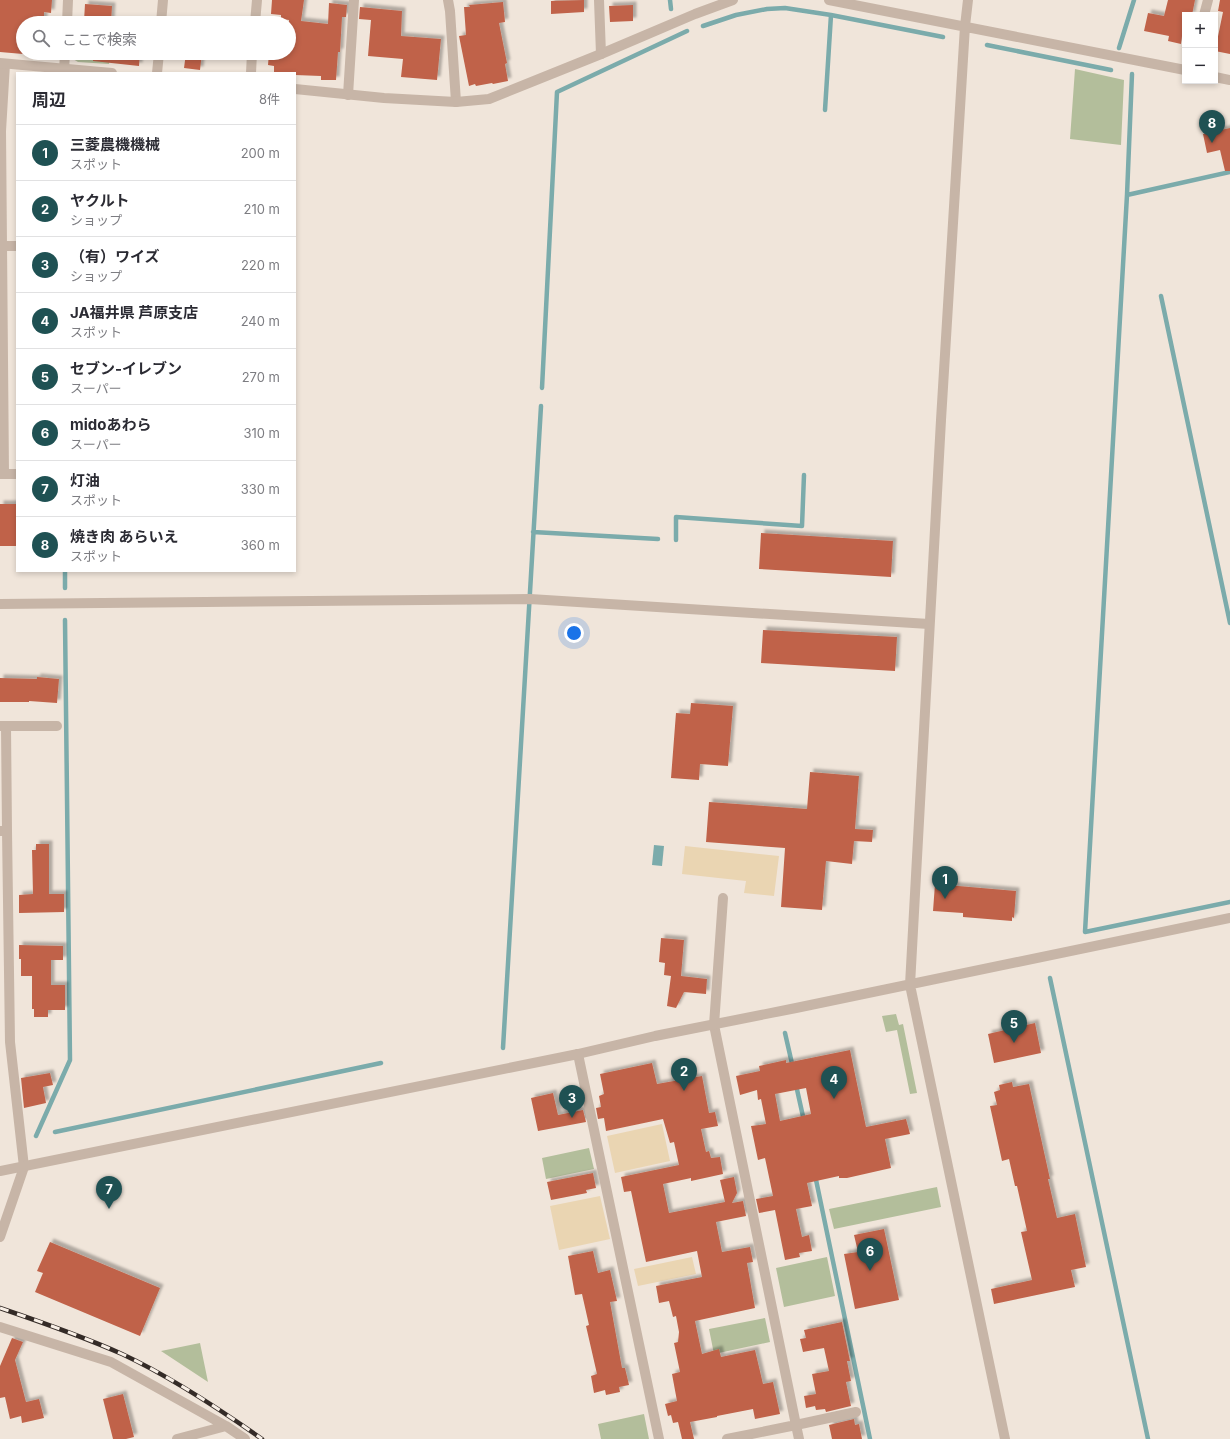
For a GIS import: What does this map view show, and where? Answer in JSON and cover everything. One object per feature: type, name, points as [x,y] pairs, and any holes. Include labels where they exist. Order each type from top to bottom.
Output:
[{"type":"street","points":[[67,16],[68,0]]},
{"type":"street","points":[[162,16],[163,0]]},
{"type":"street","points":[[256,16],[257,0]]},
{"type":"street","points":[[348,95],[354,0]]},
{"type":"street","points":[[448,0],[456,102]]},
{"type":"street","points":[[599,0],[601,54]]},
{"type":"street","points":[[296,89],[348,95],[456,102],[489,99],[732,0]]},
{"type":"street","points":[[829,0],[1182,69]]},
{"type":"street","points":[[968,0],[965,26],[929,624],[910,985],[1005,1439]]},
{"type":"street","points":[[1205,12],[1208,0]]},
{"type":"street","points":[[64,70],[65,60]]},
{"type":"street","points":[[157,72],[158,60]]},
{"type":"street","points":[[251,72],[252,60]]},
{"type":"street","points":[[16,474],[2,474],[2,63],[96,72]]},
{"type":"street","points":[[1218,77],[1230,80]]},
{"type":"street","points":[[1,246],[16,246]]},
{"type":"street","points":[[0,604],[530,600],[929,624]]},
{"type":"street","points":[[0,1237],[24,1167],[5,1042],[3,726],[57,726]]},
{"type":"street","points":[[723,898],[714,1025],[799,1439]]},
{"type":"street","points":[[0,1171],[578,1054],[655,1036],[910,985],[1230,918]]},
{"type":"street","points":[[578,1054],[659,1439]]},
{"type":"street","points":[[0,1328],[111,1362],[226,1426],[245,1439]]},
{"type":"street","points":[[726,1439],[856,1412]]},
{"type":"street","points":[[177,1439],[226,1426]]},
{"type":"green space","points":[[75,60],[109,60],[109,64],[78,62]]},
{"type":"green space","points":[[1075,69],[1124,80],[1121,145],[1070,139]]},
{"type":"green space","points":[[896,1014],[899,1025],[903,1024],[917,1093],[910,1094],[897,1030],[886,1032],[882,1016]]},
{"type":"green space","points":[[589,1148],[594,1169],[546,1179],[542,1158]]},
{"type":"green space","points":[[937,1187],[941,1207],[834,1229],[829,1209]]},
{"type":"green space","points":[[827,1257],[835,1296],[784,1307],[776,1268]]},
{"type":"green space","points":[[765,1318],[770,1342],[714,1354],[709,1329]]},
{"type":"green space","points":[[200,1343],[208,1382],[161,1351]]},
{"type":"green space","points":[[644,1414],[649,1439],[601,1439],[598,1424]]},
{"type":"sand","points":[[685,846],[779,856],[774,896],[744,893],[746,881],[682,874]]},
{"type":"sand","points":[[662,1124],[670,1161],[615,1173],[607,1136]]},
{"type":"sand","points":[[600,1196],[610,1239],[559,1250],[550,1206]]},
{"type":"sand","points":[[692,1257],[696,1274],[638,1286],[634,1269]]},
{"type":"water","points":[[654,845],[664,846],[662,866],[652,865]]},
{"type":"building","points":[[0,0],[52,0],[51,13],[44,12],[44,16],[16,16],[16,53],[0,52]]},
{"type":"building","points":[[272,0],[304,0],[301,21],[328,24],[329,3],[347,5],[346,17],[342,17],[340,52],[338,52],[336,80],[321,80],[321,76],[296,75],[296,72],[274,72],[274,66],[268,65],[268,60],[296,60],[296,16],[271,14]]},
{"type":"building","points":[[584,0],[584,12],[551,14],[551,1]]},
{"type":"building","points":[[1168,0],[1195,0],[1193,12],[1182,12],[1181,44],[1168,41],[1169,36],[1144,31],[1148,13],[1164,16]]},
{"type":"building","points":[[1220,0],[1230,0],[1230,54],[1218,52],[1218,36],[1223,12],[1218,11]]},
{"type":"building","points":[[503,2],[505,22],[499,23],[507,63],[505,64],[508,81],[476,86],[475,84],[469,86],[459,36],[466,35],[464,7],[470,7],[469,5]]},
{"type":"building","points":[[85,4],[112,6],[111,16],[84,16]]},
{"type":"building","points":[[633,5],[633,21],[610,22],[609,6]]},
{"type":"building","points":[[360,7],[402,11],[401,36],[441,39],[437,80],[401,77],[403,59],[368,56],[371,20],[359,19]]},
{"type":"building","points":[[93,60],[139,60],[139,66]]},
{"type":"building","points":[[185,60],[201,60],[200,70],[184,68]]},
{"type":"building","points":[[1230,128],[1230,171],[1225,171],[1220,150],[1207,153],[1203,134]]},
{"type":"building","points":[[0,504],[16,504],[16,546],[0,546]]},
{"type":"building","points":[[761,533],[893,541],[891,577],[759,569]]},
{"type":"building","points":[[763,630],[897,637],[895,671],[761,663]]},
{"type":"building","points":[[37,677],[59,679],[57,703],[29,701],[0,702],[0,678],[37,679]]},
{"type":"building","points":[[691,703],[733,706],[728,766],[700,764],[699,780],[671,778],[676,713],[690,714]]},
{"type":"building","points":[[810,772],[859,776],[855,829],[873,830],[872,842],[854,841],[852,864],[826,861],[822,910],[781,907],[785,848],[706,842],[709,802],[807,809]]},
{"type":"building","points":[[36,844],[49,844],[49,894],[64,894],[64,912],[19,913],[19,895],[33,894],[32,850],[36,850]]},
{"type":"building","points":[[935,884],[1016,891],[1014,918],[1012,917],[1012,921],[963,917],[963,913],[933,911]]},
{"type":"building","points":[[661,938],[684,940],[681,976],[707,979],[706,994],[684,992],[676,1008],[667,1006],[671,976],[664,975],[665,963],[659,962]]},
{"type":"building","points":[[19,945],[63,946],[63,960],[51,960],[51,985],[65,985],[65,1010],[48,1010],[48,1017],[34,1017],[34,1009],[32,1009],[32,976],[21,976]]},
{"type":"building","points":[[1035,1023],[1041,1053],[994,1063],[988,1034]]},
{"type":"building","points":[[850,1050],[866,1127],[906,1119],[910,1134],[885,1139],[891,1168],[847,1178],[839,1178],[839,1176],[807,1183],[812,1206],[796,1209],[802,1237],[809,1235],[812,1251],[799,1253],[800,1257],[785,1260],[775,1210],[759,1213],[756,1199],[773,1196],[765,1158],[758,1160],[751,1126],[766,1124],[761,1099],[758,1100],[757,1090],[740,1095],[736,1076],[760,1071],[759,1066],[786,1060],[786,1063]],"holes":[[[806,1088],[811,1114],[780,1121],[775,1094]]]},
{"type":"building","points":[[652,1063],[657,1084],[702,1076],[709,1113],[715,1112],[718,1126],[701,1129],[706,1152],[709,1151],[711,1158],[720,1157],[723,1174],[691,1181],[691,1178],[663,1184],[669,1213],[725,1202],[720,1180],[734,1177],[737,1193],[732,1203],[743,1201],[746,1216],[716,1222],[722,1252],[750,1247],[753,1262],[747,1263],[755,1308],[695,1321],[702,1354],[719,1349],[721,1357],[755,1350],[763,1384],[773,1382],[780,1414],[755,1419],[753,1409],[690,1422],[694,1439],[682,1439],[678,1422],[673,1423],[671,1415],[668,1416],[665,1404],[677,1401],[672,1374],[680,1372],[674,1343],[678,1342],[679,1332],[676,1316],[673,1317],[669,1301],[659,1303],[656,1286],[702,1277],[697,1251],[646,1262],[631,1191],[624,1192],[621,1177],[679,1165],[674,1142],[670,1143],[663,1119],[606,1131],[604,1118],[598,1119],[596,1108],[601,1107],[599,1096],[604,1094],[600,1074]]},
{"type":"building","points":[[50,1073],[53,1085],[43,1087],[46,1103],[24,1108],[21,1078]]},
{"type":"building","points":[[1012,1082],[1013,1087],[1029,1084],[1057,1218],[1075,1214],[1086,1267],[1071,1270],[1075,1287],[994,1304],[991,1289],[1032,1280],[1021,1232],[1027,1231],[1017,1186],[1015,1186],[1009,1159],[1002,1161],[990,1106],[997,1105],[994,1092],[1000,1090],[999,1085]]},
{"type":"building","points":[[553,1093],[558,1115],[583,1110],[586,1122],[538,1131],[531,1098]]},
{"type":"building","points":[[593,1173],[596,1188],[586,1190],[587,1193],[551,1200],[547,1182]]},
{"type":"building","points":[[884,1229],[899,1300],[855,1309],[844,1254],[858,1252],[854,1235]]},
{"type":"building","points":[[50,1242],[160,1288],[140,1336],[35,1292],[43,1273],[37,1271]]},
{"type":"building","points":[[593,1251],[598,1273],[610,1270],[617,1301],[610,1302],[622,1368],[625,1368],[629,1385],[619,1387],[620,1392],[606,1395],[605,1390],[594,1393],[591,1376],[597,1374],[586,1326],[589,1325],[582,1294],[575,1295],[568,1256]]},
{"type":"building","points":[[842,1322],[850,1361],[847,1361],[851,1381],[846,1382],[851,1406],[826,1412],[825,1409],[816,1410],[815,1406],[806,1408],[804,1396],[816,1394],[812,1374],[829,1371],[824,1348],[803,1352],[800,1339],[806,1338],[804,1330]]},
{"type":"building","points":[[12,1338],[23,1342],[15,1360],[26,1402],[39,1399],[44,1418],[22,1423],[21,1416],[10,1419],[5,1397],[0,1398],[0,1366]]},
{"type":"building","points":[[123,1394],[134,1437],[126,1439],[113,1439],[103,1399]]},
{"type":"building","points":[[854,1419],[855,1425],[859,1424],[862,1439],[832,1439],[829,1425]]},
{"type":"waterway","points":[[670,0],[671,9]]},
{"type":"waterway","points":[[1119,48],[1134,0]]},
{"type":"waterway","points":[[703,26],[736,15],[767,9],[785,8],[831,15],[943,37]]},
{"type":"waterway","points":[[825,110],[831,15]]},
{"type":"waterway","points":[[542,388],[557,92],[687,31]]},
{"type":"waterway","points":[[987,45],[1111,70]]},
{"type":"waterway","points":[[1132,74],[1127,195],[1230,172]]},
{"type":"waterway","points":[[1127,195],[1085,932],[1230,902]]},
{"type":"waterway","points":[[1161,296],[1230,623]]},
{"type":"waterway","points":[[503,1048],[541,406]]},
{"type":"waterway","points":[[676,540],[676,517],[802,526],[804,475]]},
{"type":"waterway","points":[[533,532],[658,539]]},
{"type":"waterway","points":[[65,572],[65,588]]},
{"type":"waterway","points":[[36,1136],[70,1060],[65,620]]},
{"type":"waterway","points":[[1050,978],[1148,1439]]},
{"type":"waterway","points":[[785,1033],[793,1068]]},
{"type":"waterway","points":[[55,1132],[381,1063]]},
{"type":"waterway","points":[[796,1085],[804,1121]]},
{"type":"waterway","points":[[815,1175],[870,1439]]},
{"type":"railway","points":[[0,1308],[77,1335],[122,1354],[194,1394],[262,1439]]},
{"type":"place","name":"焼き肉 あらいえ","points":[[1212,143]]},
{"type":"place","name":"三菱農機機械","points":[[945,899]]},
{"type":"place","name":"セブン-イレブン","points":[[1014,1043]]},
{"type":"place","name":"ヤクルト","points":[[684,1091]]},
{"type":"place","name":"JA福井県 芦原支店","points":[[834,1099]]},
{"type":"place","name":"（有）ワイズ","points":[[572,1118]]},
{"type":"place","name":"灯油","points":[[109,1209]]},
{"type":"place","name":"midoあわら","points":[[870,1271]]}]
